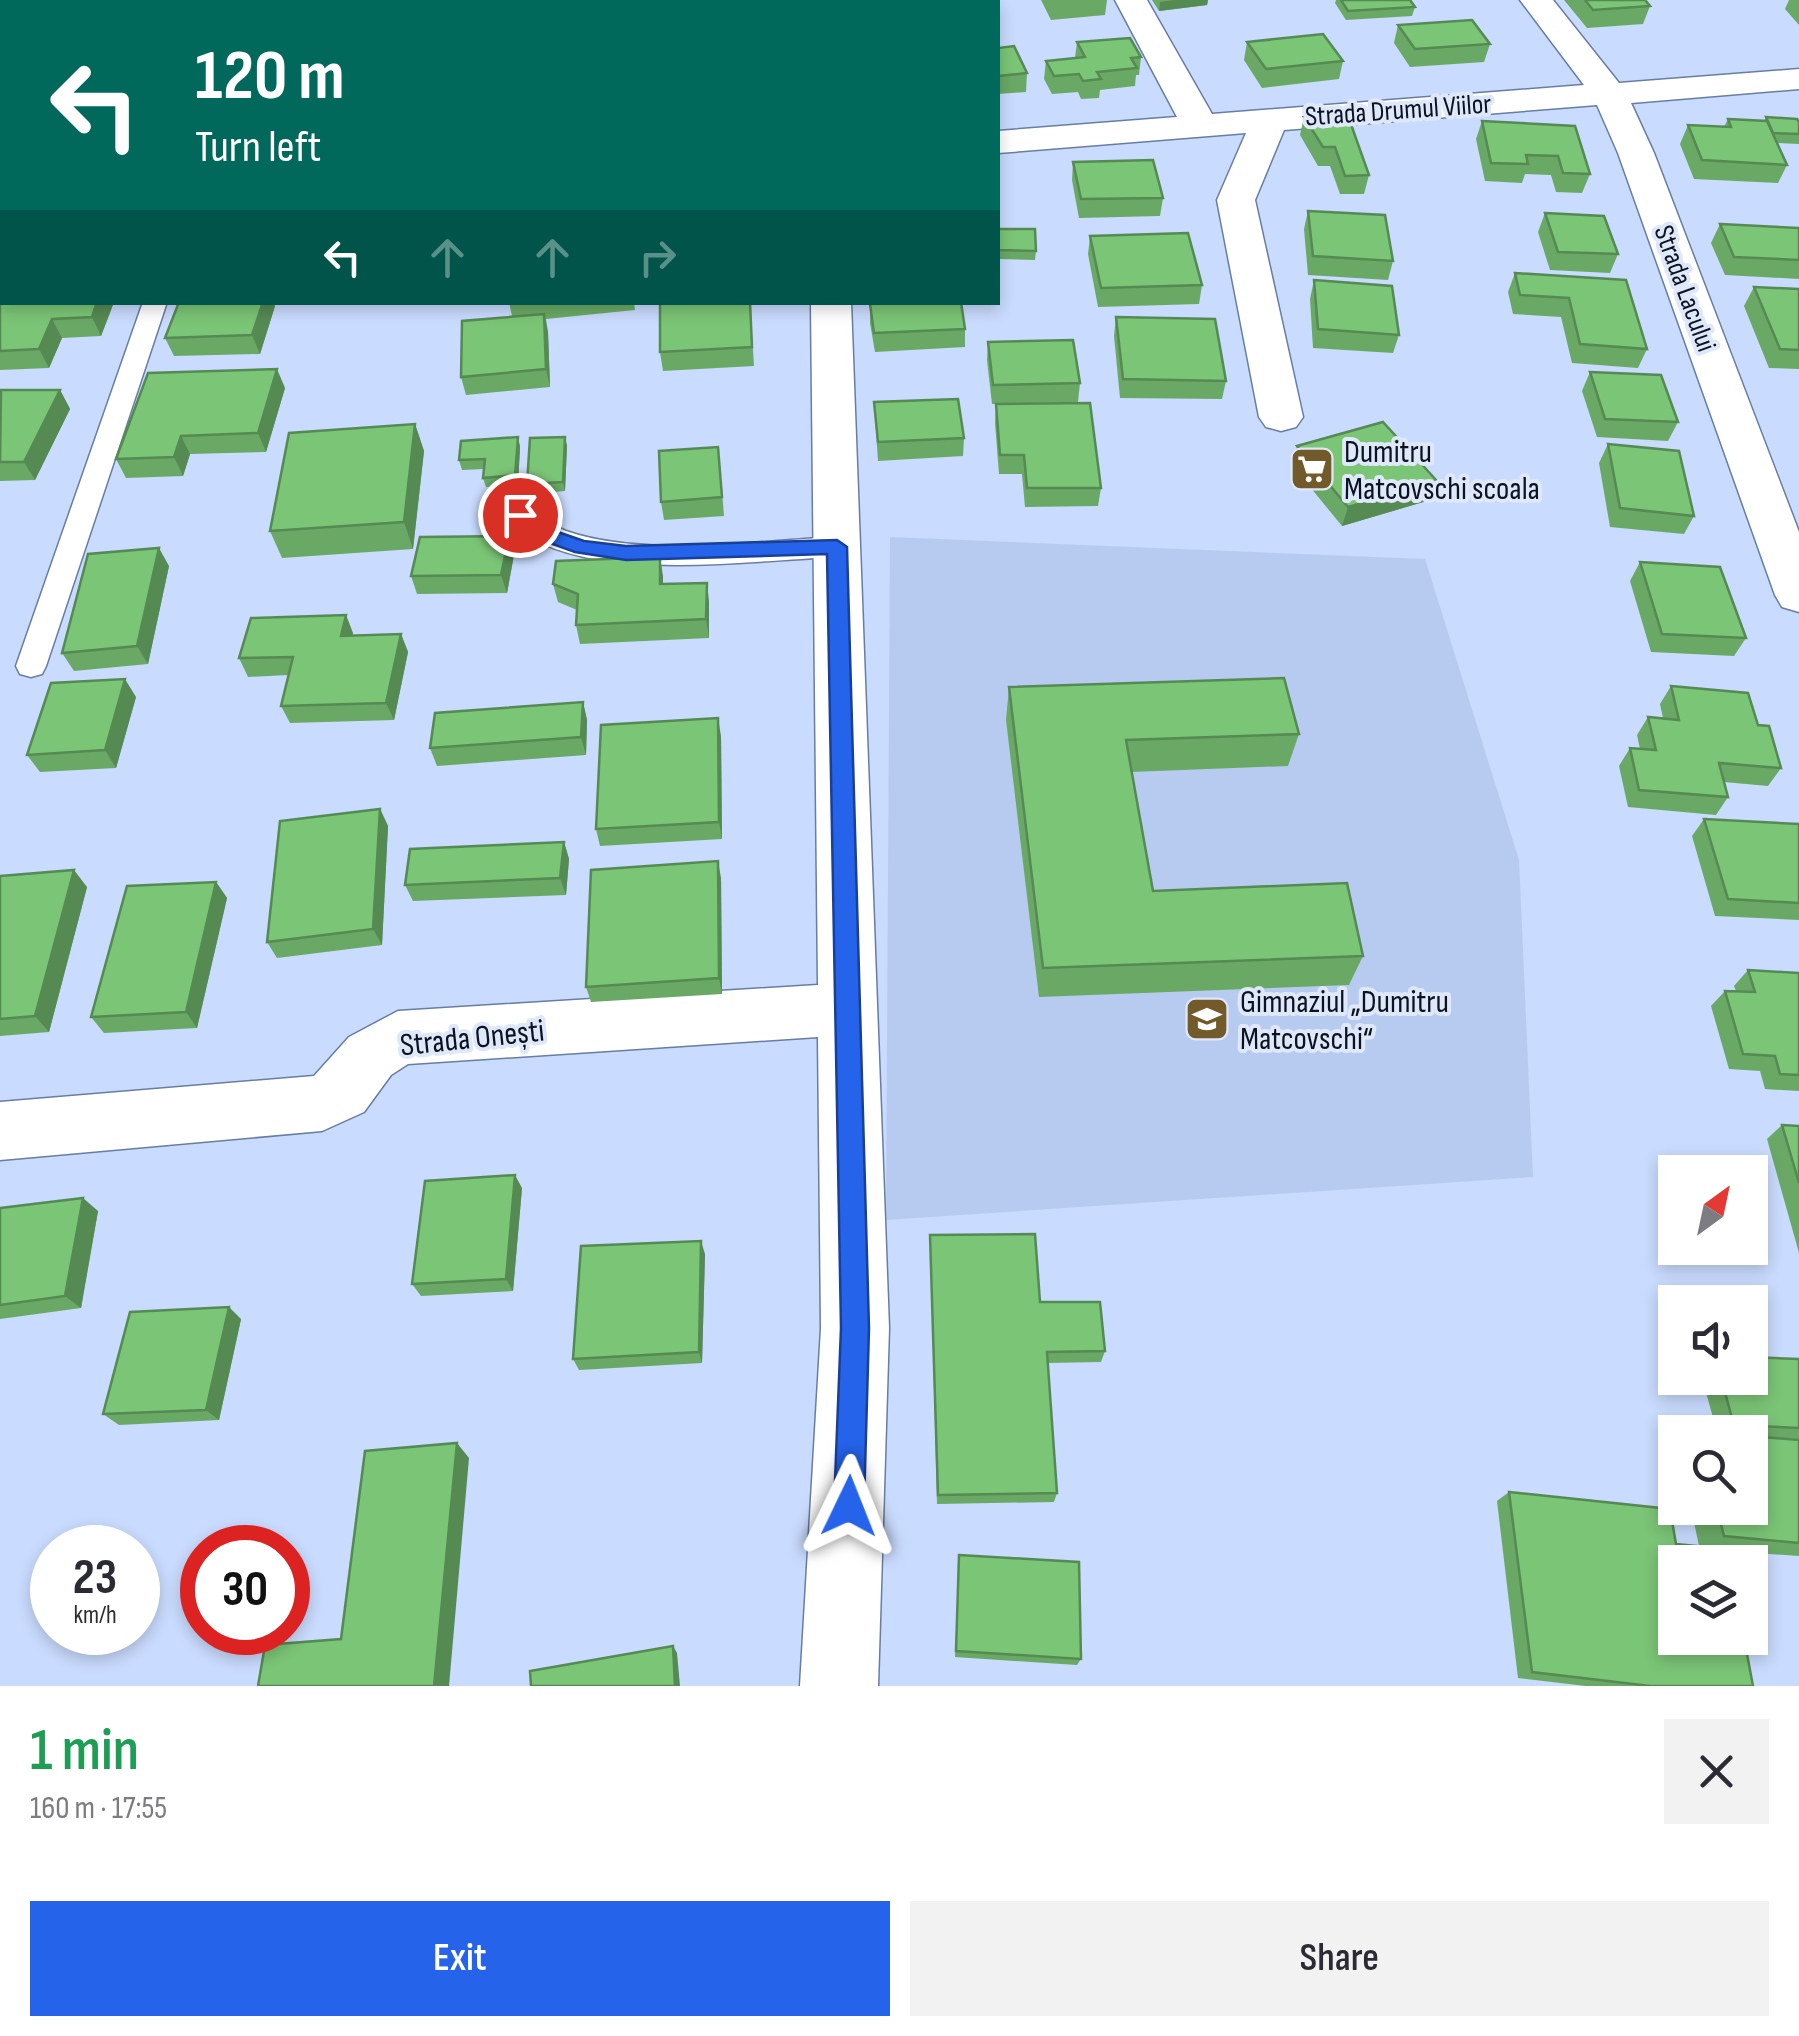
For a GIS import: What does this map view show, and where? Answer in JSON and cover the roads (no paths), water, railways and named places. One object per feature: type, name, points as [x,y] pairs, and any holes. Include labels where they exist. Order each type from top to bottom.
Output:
[{"type":"street","points":[[1131,0],[1199,124]]},
{"type":"street","name":"Strada Lacului","points":[[1536,0],[1610,95],[1636,152],[1799,595]]},
{"type":"street","name":"Strada Drumul Viilor","points":[[1000,142],[1799,79]]},
{"type":"street","points":[[1272,118],[1236,200],[1281,417]]},
{"type":"street","points":[[830,305],[855,1328],[840,1686]]},
{"type":"street","name":"Strada Onești","points":[[0,1131],[322,1103],[342,1092],[370,1056],[398,1038],[848,1009]]},
{"type":"lane","points":[[30,666],[153,305]]},
{"type":"lane","points":[[508,493],[520,515],[548,535],[582,548],[626,553],[837,547]]},
{"type":"place","name":"Dumitru Matcovschi scoala","points":[[1312,469]]},
{"type":"place","name":"Gimnaziul „Dumitru Matcovschi“","points":[[1207,1019]]}]
